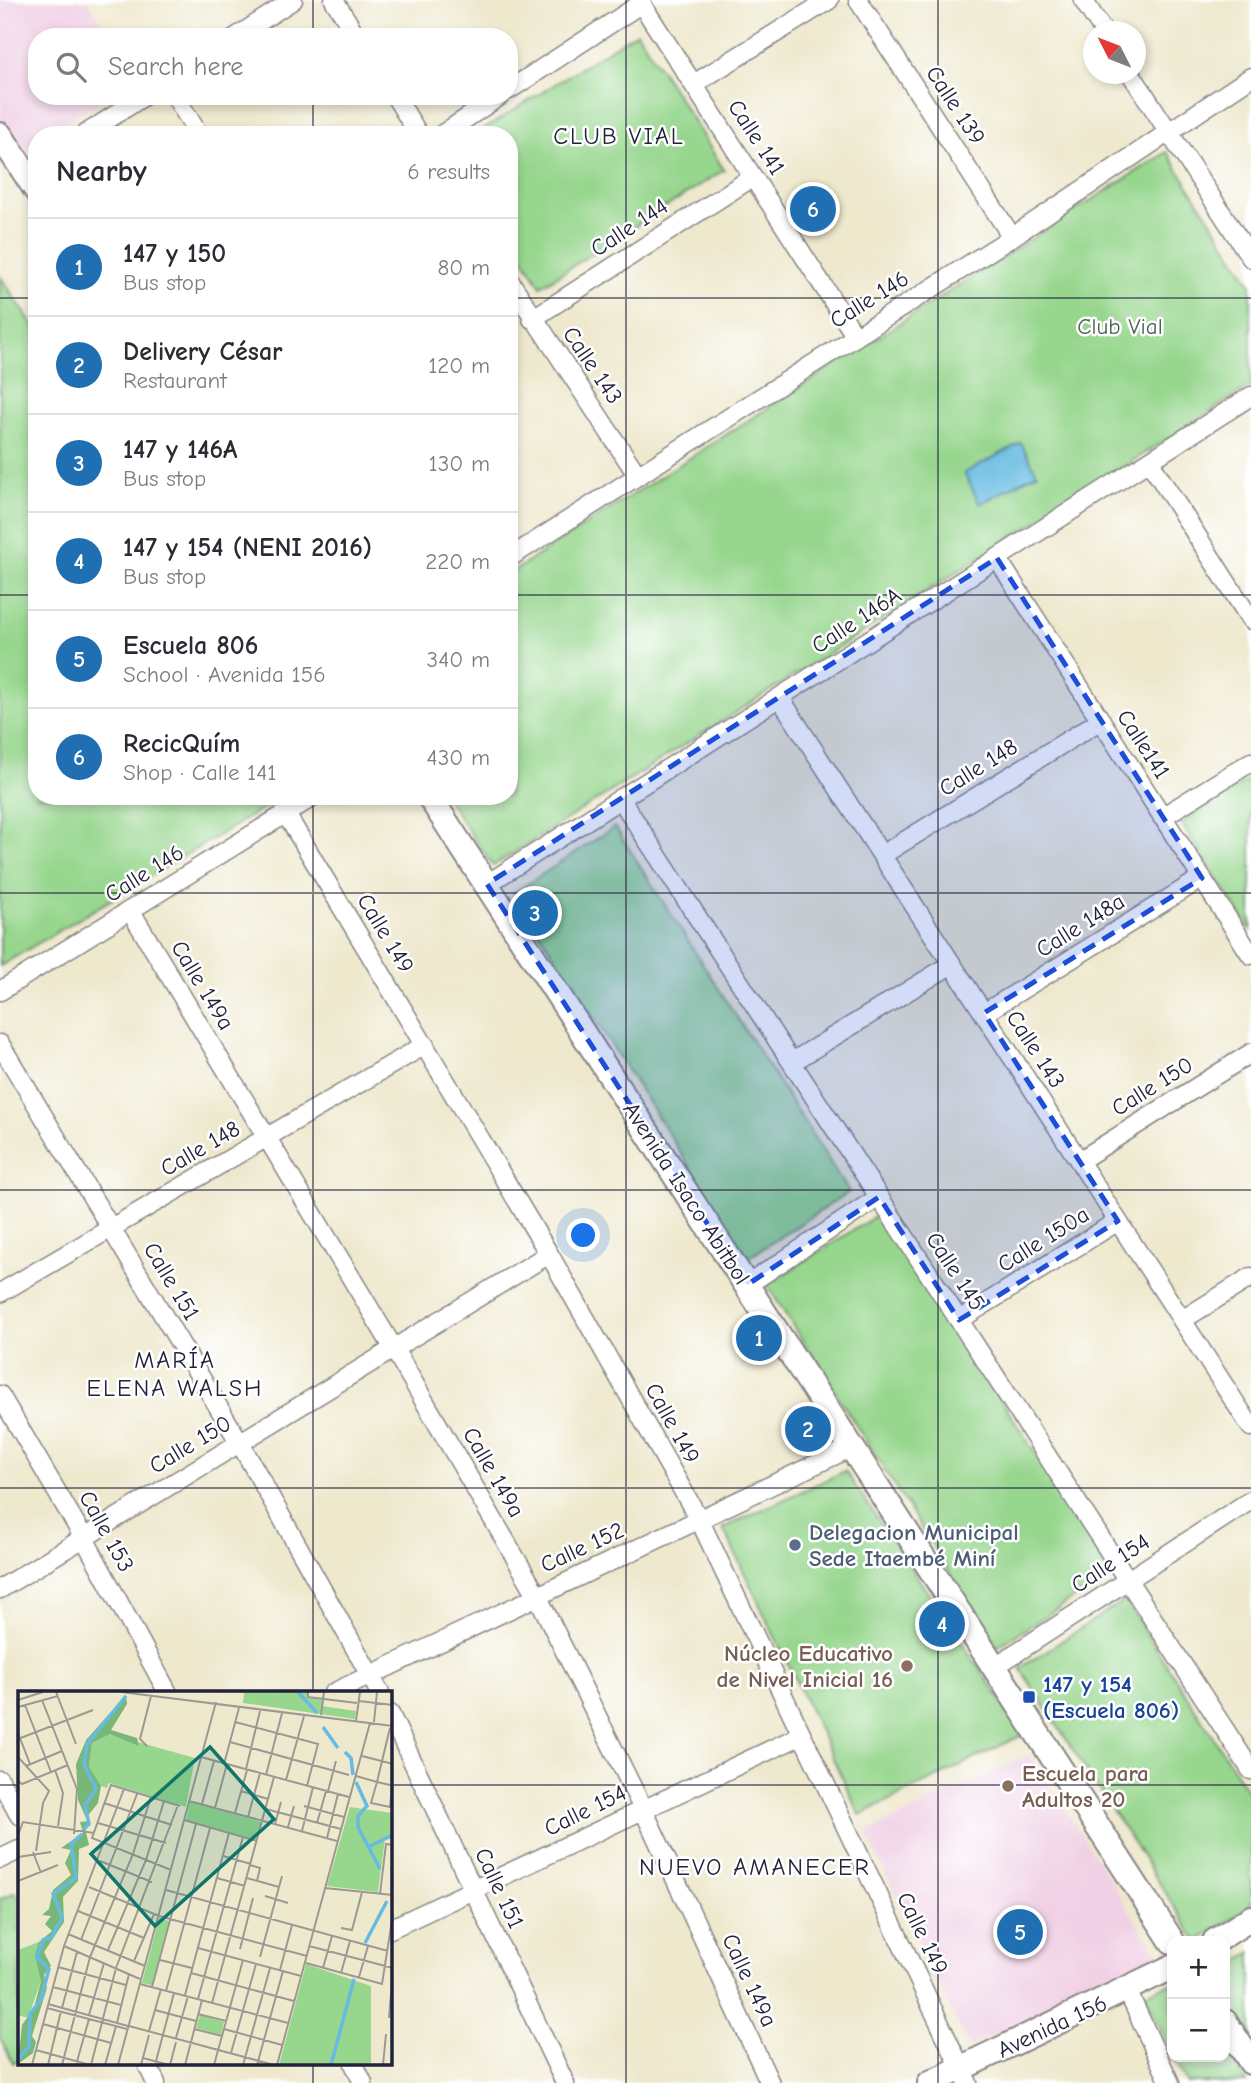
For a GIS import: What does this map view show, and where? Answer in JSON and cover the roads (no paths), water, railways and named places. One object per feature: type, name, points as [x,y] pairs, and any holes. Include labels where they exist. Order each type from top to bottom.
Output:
[{"type":"main road","points":[[0,135],[28,170]]},
{"type":"main road","name":"Avenida Isaco Abitbol","points":[[435,805],[1169,1936]]},
{"type":"main road","points":[[1223,1936],[1251,1918]]},
{"type":"main road","name":"Avenida 156","points":[[930,2083],[964,2076],[1167,1970]]},
{"type":"main road","points":[[1230,2030],[1251,2062]]},
{"type":"street","points":[[334,0],[351,28]]},
{"type":"street","points":[[694,84],[829,0]]},
{"type":"street","name":"Calle 139","points":[[858,0],[1012,237]]},
{"type":"street","points":[[249,28],[288,1]]},
{"type":"street","points":[[1086,1],[1098,21]]},
{"type":"street","points":[[518,84],[640,2]]},
{"type":"street","name":"Calle 141","points":[[640,2],[856,337]]},
{"type":"street","name":"Calle 146","points":[[518,552],[1012,237],[1251,76]]},
{"type":"street","points":[[1137,84],[1251,258]]},
{"type":"street","points":[[98,126],[130,105]]},
{"type":"street","points":[[181,105],[193,126]]},
{"type":"street","points":[[401,105],[413,126]]},
{"type":"street","points":[[455,126],[486,105]]},
{"type":"street","name":"Calle 144","points":[[533,319],[753,177]]},
{"type":"street","name":"Calle 143","points":[[518,295],[638,476]]},
{"type":"street","name":"Calle 146A","points":[[486,884],[1251,396]]},
{"type":"street","points":[[1149,461],[1251,620]]},
{"type":"street","name":"Calle141","points":[[997,558],[1251,955]]},
{"type":"street","name":"Calle 143","points":[[780,698],[1251,1427]]},
{"type":"street","name":"Calle 148","points":[[882,855],[1101,720]]},
{"type":"street","points":[[1162,817],[1251,762]]},
{"type":"street","name":"Calle 145","points":[[620,798],[1251,1770]]},
{"type":"street","name":"Calle 146","points":[[0,991],[300,805]]},
{"type":"street","name":"Calle 149","points":[[286,814],[549,1254],[699,1519],[964,2076]]},
{"type":"street","name":"Calle 148a","points":[[984,1013],[1202,878]]},
{"type":"street","name":"Calle 149a","points":[[130,910],[394,1349],[537,1595],[643,1809],[770,2083]]},
{"type":"street","points":[[792,1062],[952,964]]},
{"type":"street","name":"Calle 151","points":[[0,1044],[240,1443],[379,1691]]},
{"type":"street","name":"Calle 148","points":[[0,1293],[425,1045]]},
{"type":"street","name":"Calle 150","points":[[1079,1161],[1251,1053]]},
{"type":"street","points":[[747,1285],[879,1196]]},
{"type":"street","name":"Calle 150a","points":[[960,1321],[1118,1221]]},
{"type":"street","name":"Calle 150","points":[[0,1589],[549,1254]]},
{"type":"street","points":[[1182,1320],[1251,1276]]},
{"type":"street","name":"Calle 153","points":[[0,1395],[84,1538],[167,1691]]},
{"type":"street","name":"Calle 152","points":[[337,1691],[852,1447]]},
{"type":"street","name":"Calle 154","points":[[994,1667],[1251,1500]]},
{"type":"street","name":"Calle 151","points":[[392,1718],[565,2083]]},
{"type":"street","name":"Calle 154","points":[[392,1928],[802,1735]]},
{"type":"street","points":[[0,1780],[18,1813]]},
{"type":"street","points":[[0,1859],[18,1850]]},
{"type":"street","points":[[1127,1990],[1170,2083]]},
{"type":"street","points":[[148,2066],[156,2083]]},
{"type":"street","points":[[355,2066],[363,2083]]},
{"type":"water","points":[[1021,443],[1037,473],[980,504],[964,473]]},
{"type":"place","name":"RecicQuím","points":[[813,209]]},
{"type":"place","name":"147 y 146A","points":[[535,913]]},
{"type":"place","name":"147 y 150","points":[[759,1338]]},
{"type":"place","name":"Delivery César","points":[[808,1429]]},
{"type":"place","name":"Delegacion Municipal Sede Itaembé Miní","points":[[795,1545]]},
{"type":"place","name":"147 y 154 (NENI 2016)","points":[[942,1624]]},
{"type":"place","name":"Núcleo Educativo de Nivel Inicial 16","points":[[907,1666]]},
{"type":"place","name":"147 y 154 (Escuela 806)","points":[[1029,1697]]},
{"type":"place","name":"Escuela para Adultos 20","points":[[1008,1786]]},
{"type":"place","name":"Escuela 806","points":[[1020,1932]]},
{"type":"district","name":"CLUB VIAL","points":[[619,136]]},
{"type":"district","name":"MARÍA ELENA WALSH","points":[[175,1374]]},
{"type":"district","name":"NUEVO AMANECER","points":[[755,1867]]},
{"type":"park label","name":"Club Vial","points":[[1120,326]]}]
